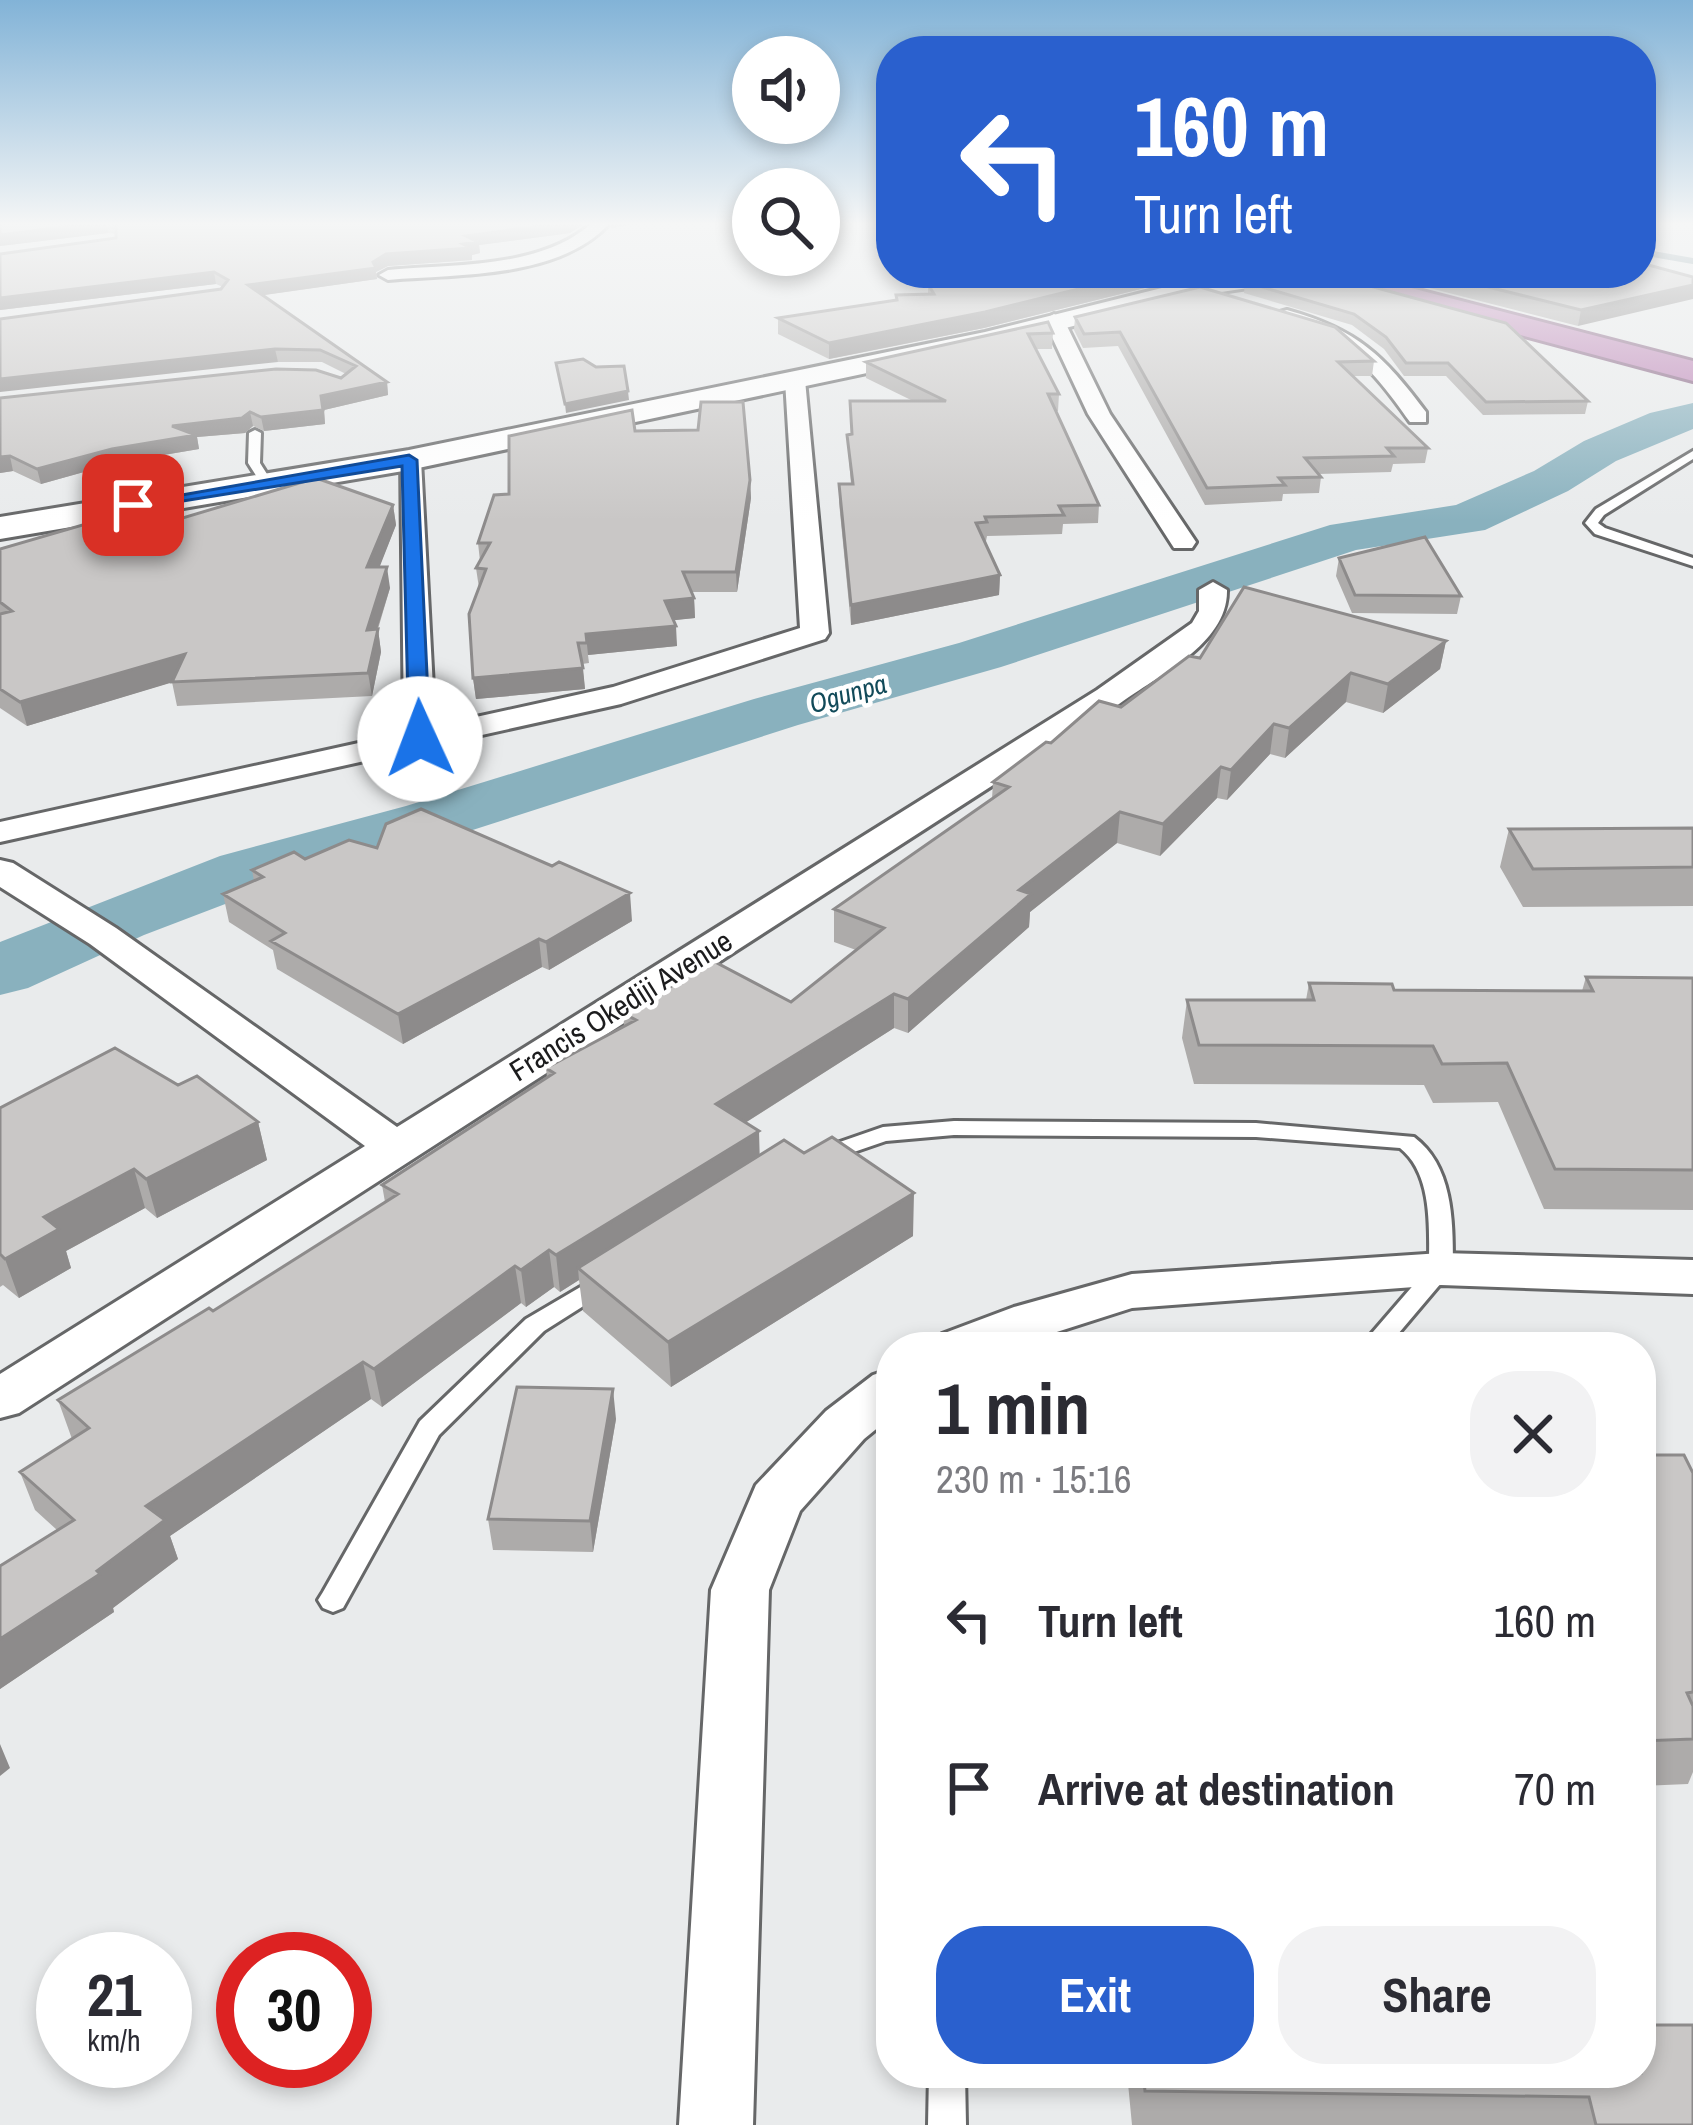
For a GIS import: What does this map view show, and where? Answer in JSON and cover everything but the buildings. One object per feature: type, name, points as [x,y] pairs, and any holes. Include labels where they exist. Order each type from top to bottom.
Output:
[{"type":"highway","points":[[1516,322],[1687,365]]},
{"type":"highway","points":[[1539,322],[1687,365]]},
{"type":"main road","points":[[0,528],[409,460],[986,340],[1047,322]]},
{"type":"street","points":[[1055,322],[1099,414],[1183,542]]},
{"type":"street","points":[[1307,322],[1361,344],[1418,417]]},
{"type":"street","points":[[0,832],[621,695],[815,632],[795,380]]},
{"type":"street","points":[[409,460],[420,739]]},
{"type":"street","name":"Francis Okediji Avenue","points":[[0,1400],[1108,698],[1203,628],[1213,611],[1213,590]]},
{"type":"street","points":[[0,871],[104,936],[398,1148]]},
{"type":"street","points":[[999,1332],[1132,1292],[1441,1269],[1693,1277]]},
{"type":"street","points":[[716,2125],[740,1590],[776,1500],[844,1425],[876,1400]]},
{"type":"lane","points":[[255,433],[254,463],[266,482]]},
{"type":"lane","points":[[1693,454],[1591,522],[1600,531],[1693,562]]},
{"type":"lane","points":[[791,1168],[883,1134],[954,1128],[1256,1130],[1406,1142],[1422,1156],[1440,1208],[1441,1269],[1386,1332]]},
{"type":"lane","points":[[334,1600],[429,1428],[535,1325],[626,1267]]},
{"type":"lane","points":[[947,2088],[947,2125]]},
{"type":"waterway","name":"Ogunpa","points":[[0,971],[117,919],[246,871],[430,821],[776,712],[980,655],[1348,536],[1467,519],[1551,481],[1600,451],[1666,422],[1693,416]]},
{"type":"route","points":[[133,505],[409,460],[420,739]]}]
